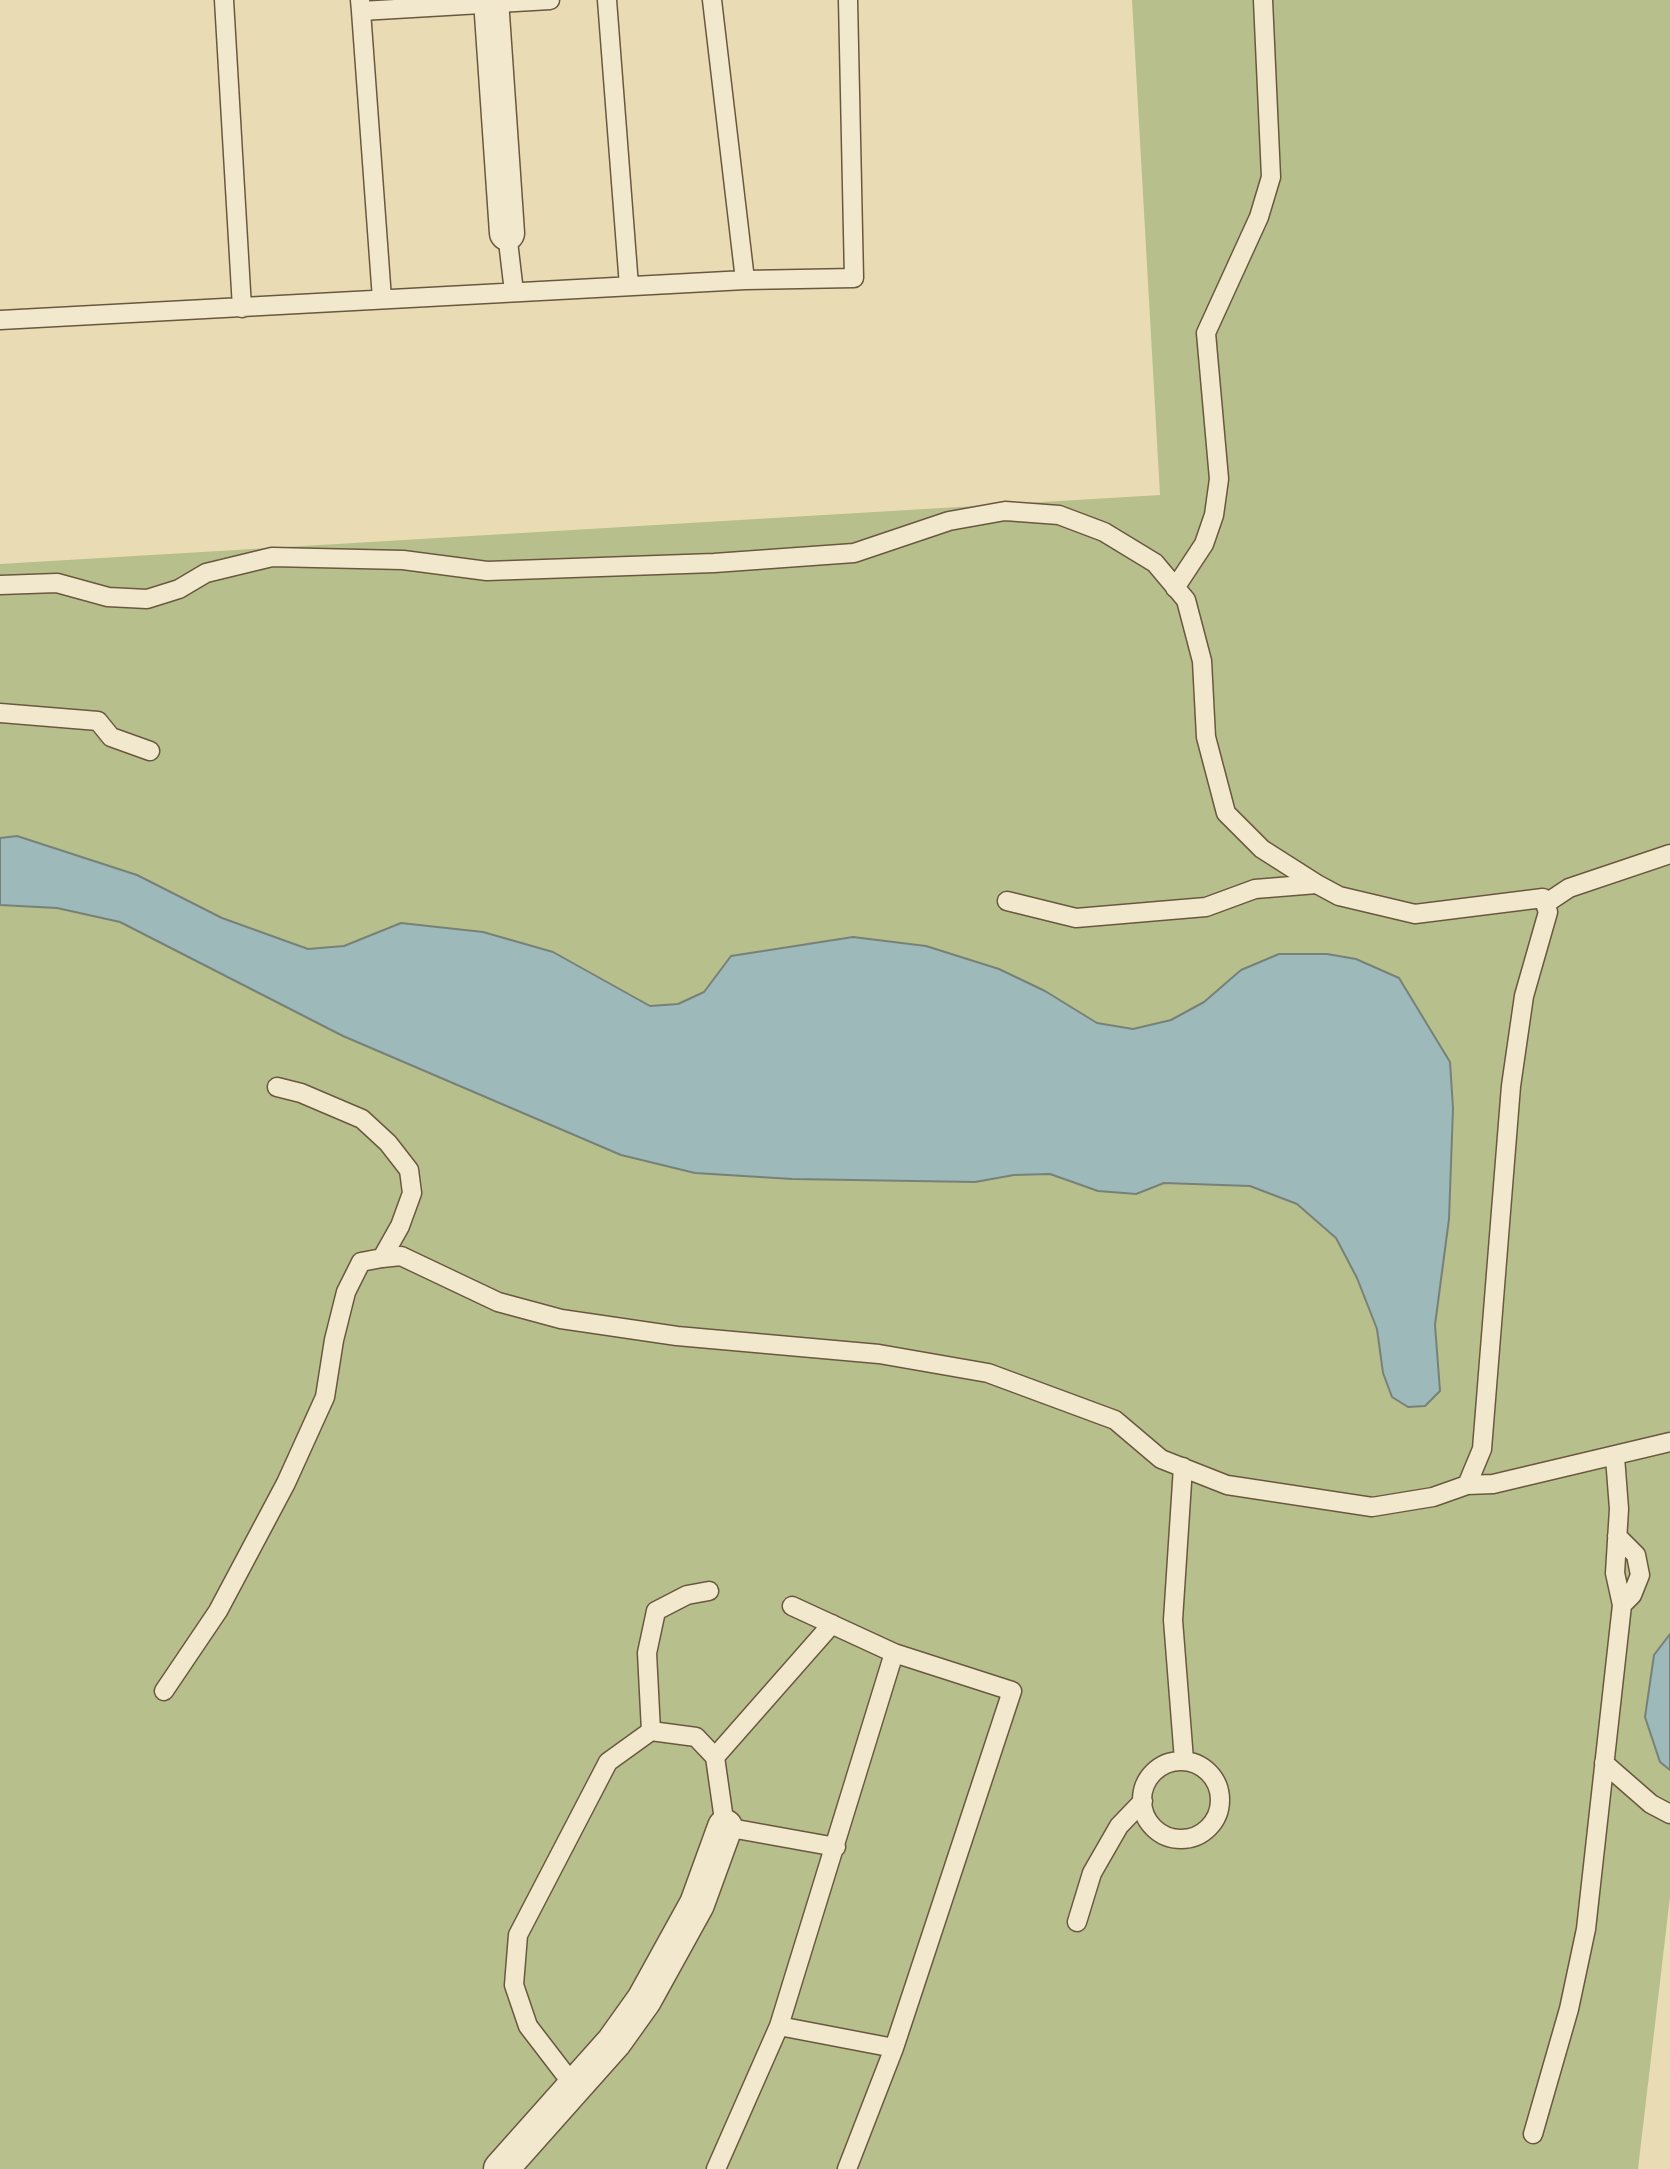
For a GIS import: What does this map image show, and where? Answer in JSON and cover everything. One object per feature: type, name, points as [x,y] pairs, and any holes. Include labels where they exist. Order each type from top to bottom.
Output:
[{"type":"street","points":[[491,2],[507,233]]},
{"type":"street","points":[[501,2169],[614,2042],[677,1945],[697,1904],[725,1827]]},
{"type":"lane","points":[[224,0],[242,308]]},
{"type":"lane","points":[[382,299],[360,6],[550,0]]},
{"type":"lane","points":[[607,0],[629,286]]},
{"type":"lane","points":[[712,0],[745,280]]},
{"type":"lane","points":[[0,320],[745,280],[854,278],[848,0]]},
{"type":"lane","points":[[1169,581],[1204,544],[1214,515],[1219,479],[1206,333],[1259,217],[1271,177],[1263,0]]},
{"type":"lane","points":[[507,233],[514,292]]},
{"type":"lane","points":[[0,585],[57,583],[108,597],[147,599],[179,589],[206,573],[272,557],[403,560],[487,571],[854,553],[949,521],[1005,511],[1059,515],[1104,532],[1155,563],[1186,600],[1202,661],[1206,737],[1226,813],[1262,849],[1339,896],[1415,914],[1543,898],[1548,912],[1524,996],[1511,1086],[1482,1449],[1467,1485]]},
{"type":"lane","points":[[0,713],[98,721],[111,737],[150,751]]},
{"type":"lane","points":[[1545,904],[1569,888],[1670,854]]},
{"type":"lane","points":[[1007,901],[1076,918],[1206,907],[1255,889],[1317,884],[1313,882]]},
{"type":"lane","points":[[277,1087],[301,1093],[362,1119],[388,1143],[409,1170],[412,1193],[400,1226],[382,1258]]},
{"type":"lane","points":[[164,1691],[218,1611],[286,1483],[325,1397],[343,1304],[361,1262],[382,1258],[401,1256],[498,1302],[561,1319],[677,1336],[879,1354],[988,1373],[1115,1420],[1161,1459],[1227,1485],[1372,1507],[1433,1497],[1467,1485],[1493,1484],[1670,1442]]},
{"type":"lane","points":[[1533,2134],[1569,2009],[1586,1929],[1622,1605],[1632,1595],[1640,1575],[1636,1555],[1617,1536],[1615,1457]]},
{"type":"lane","points":[[1477,1460],[1493,1484]]},
{"type":"lane","points":[[1183,1467],[1173,1620],[1184,1760]]},
{"type":"lane","points":[[651,1731],[647,1653],[656,1611],[687,1595],[709,1591]]},
{"type":"lane","points":[[792,1606],[894,1653],[1012,1691],[894,2048],[847,2169]]},
{"type":"lane","points":[[715,1757],[832,1624]]},
{"type":"lane","points":[[716,2169],[779,2026],[894,1653]]},
{"type":"lane","points":[[574,2086],[528,2026],[514,1985],[518,1935],[608,1762],[651,1731],[696,1737],[715,1757],[725,1827],[836,1847]]},
{"type":"lane","points":[[1184,1760],[1210,1771],[1222,1796],[1214,1823],[1192,1839],[1164,1836],[1145,1817],[1143,1801],[1142,1790],[1158,1767],[1184,1760]]},
{"type":"lane","points":[[1604,1763],[1651,1804],[1670,1814]]},
{"type":"lane","points":[[1077,1922],[1092,1873],[1119,1826],[1143,1801]]},
{"type":"lane","points":[[779,2026],[894,2048]]},
{"type":"green space","points":[[1132,0],[1670,0],[1670,1897],[1638,2169],[0,2169],[0,564],[1160,495]]},
{"type":"water","points":[[17,836],[137,875],[222,918],[308,949],[344,946],[401,923],[483,932],[553,952],[650,1006],[678,1004],[704,992],[731,956],[853,937],[926,946],[999,969],[1045,991],[1097,1023],[1133,1029],[1171,1020],[1204,1002],[1241,970],[1279,954],[1327,954],[1356,959],[1399,978],[1450,1062],[1453,1108],[1449,1219],[1435,1325],[1440,1391],[1425,1406],[1408,1407],[1392,1397],[1383,1373],[1377,1329],[1357,1278],[1336,1238],[1297,1204],[1250,1186],[1164,1183],[1136,1194],[1098,1191],[1050,1174],[1014,1175],[975,1182],[792,1179],[695,1173],[621,1155],[343,1036],[120,922],[57,908],[0,905],[0,838]]},
{"type":"water","points":[[1670,1634],[1670,1770],[1660,1762],[1645,1717],[1654,1655]]}]
